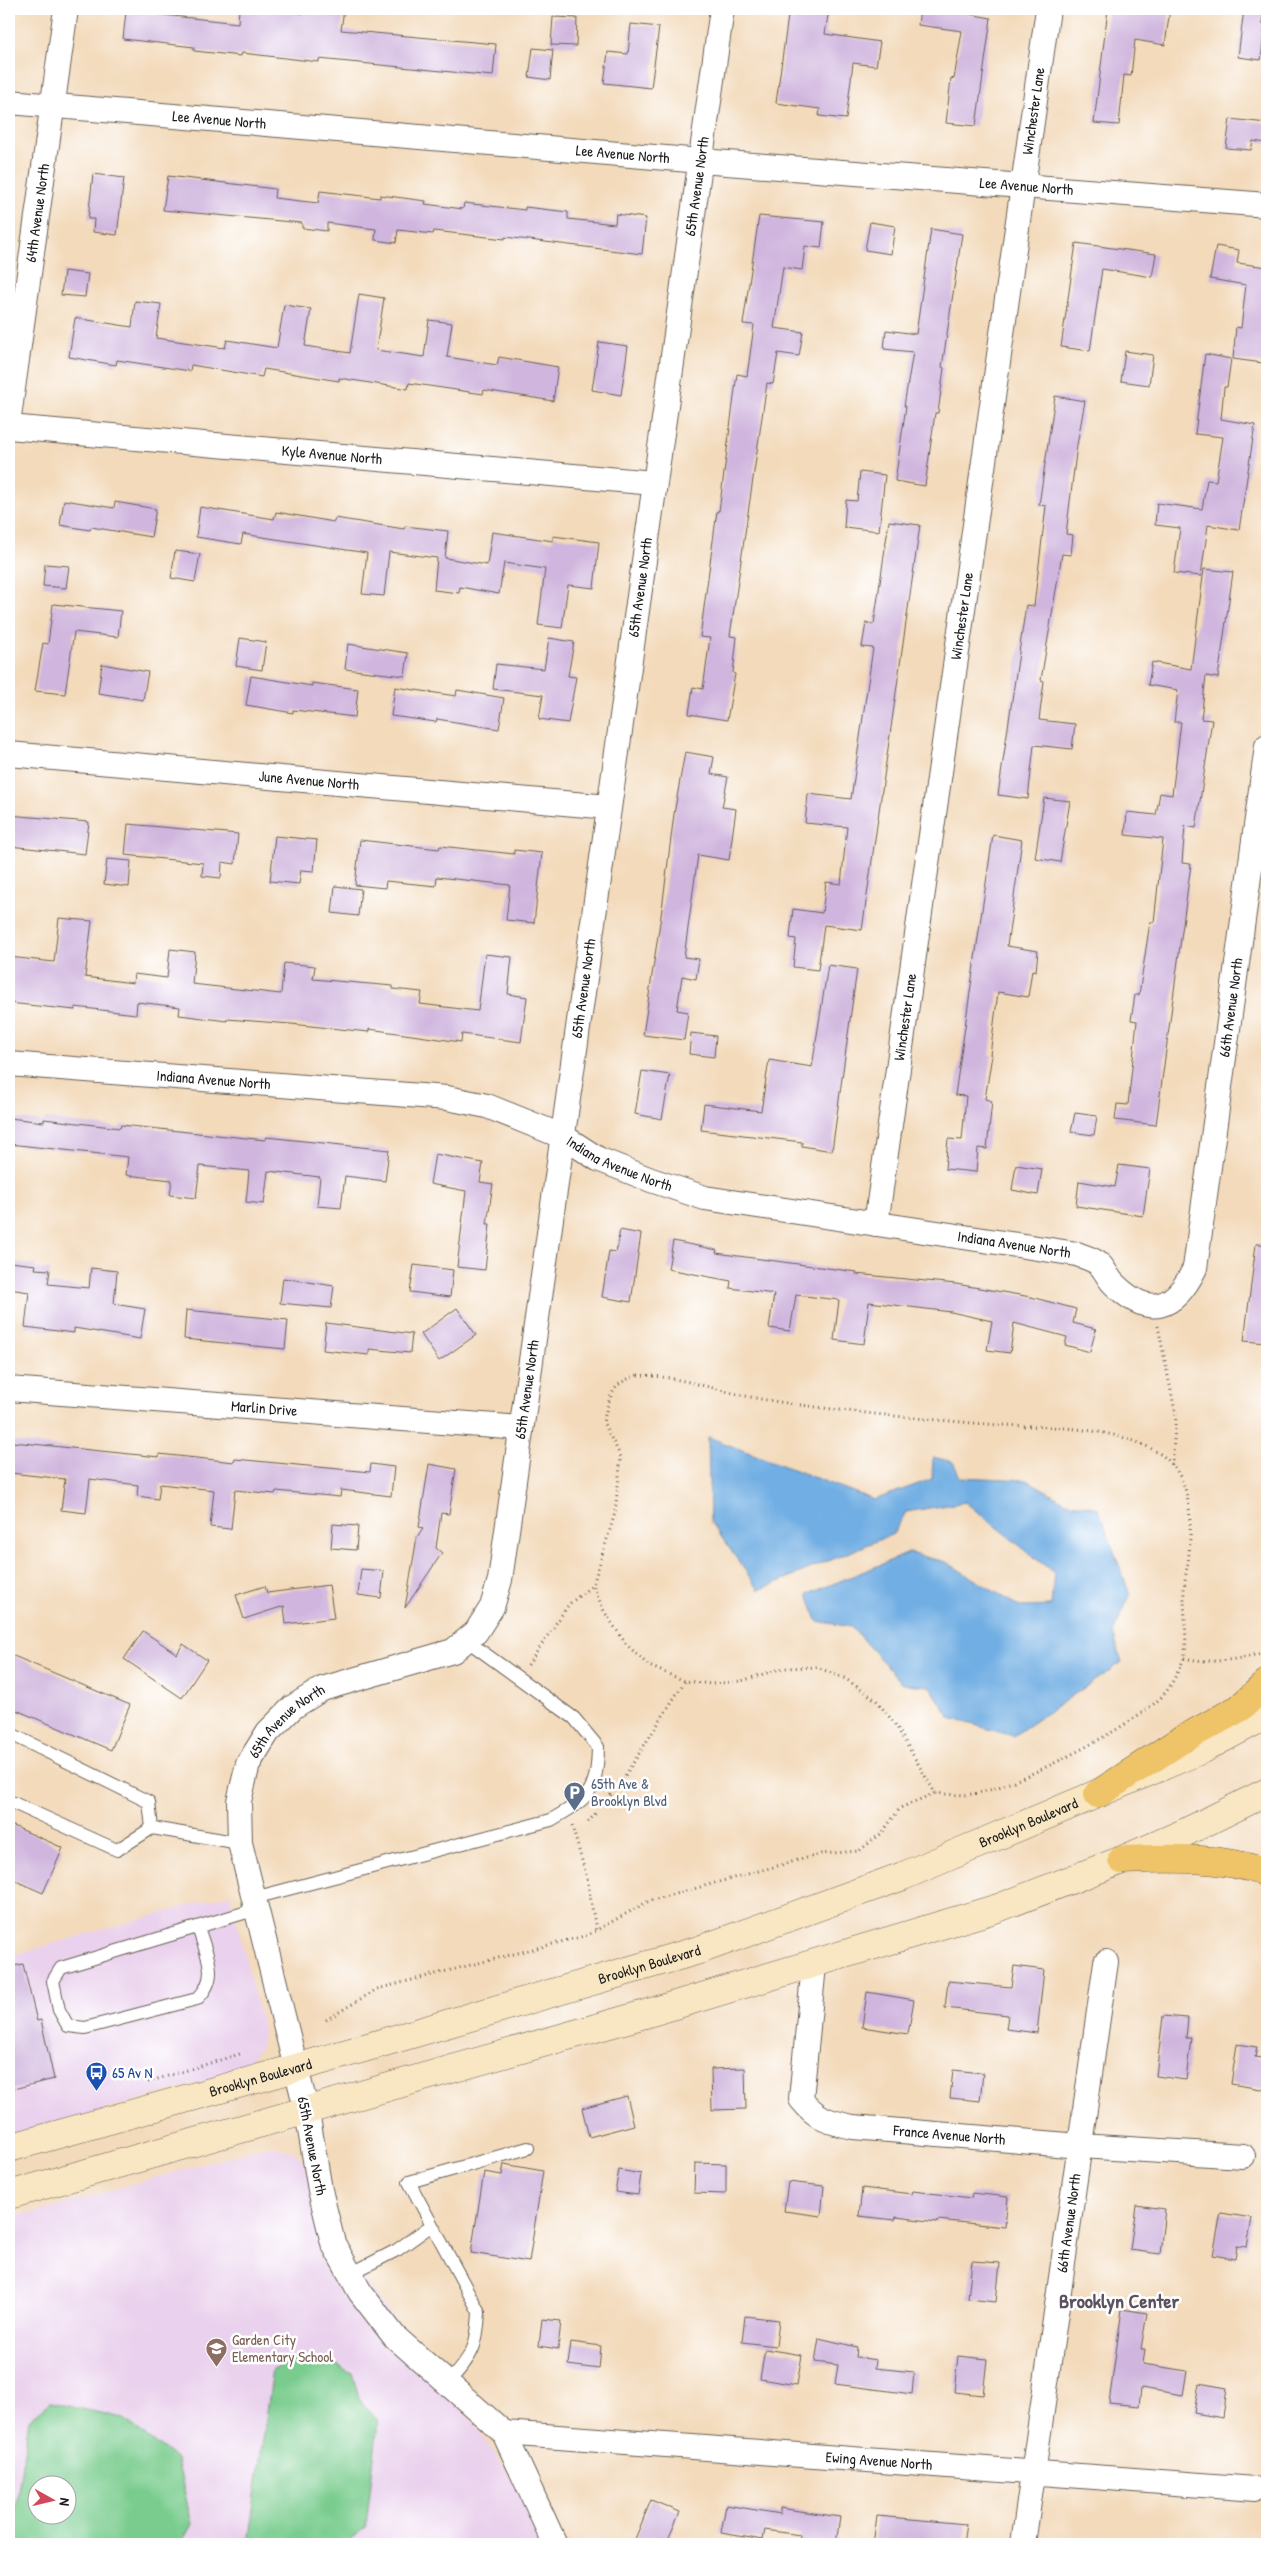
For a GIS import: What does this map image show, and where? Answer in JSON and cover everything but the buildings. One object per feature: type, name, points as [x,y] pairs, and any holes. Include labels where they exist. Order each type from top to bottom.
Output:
[{"type":"highway","points":[[1098,1794],[1178,1742],[1240,1708],[1267,1683]]},
{"type":"highway","points":[[1122,1860],[1175,1858],[1217,1862],[1253,1868],[1267,1873]]},
{"type":"main road","name":"Brooklyn Boulevard","points":[[9,2148],[296,2068],[699,1950],[903,1876],[1203,1749],[1267,1716]]},
{"type":"main road","points":[[9,2196],[814,1965],[998,1908],[1122,1860],[1186,1832],[1267,1792]]},
{"type":"street","name":"64th Avenue North","points":[[9,418],[66,9]]},
{"type":"street","name":"65th Avenue North","points":[[555,2544],[504,2433],[394,2336],[360,2292],[333,2242],[320,2190],[307,2112],[240,1843],[240,1801],[248,1764],[268,1732],[293,1707],[322,1689],[453,1651],[476,1632],[492,1607],[500,1580],[722,9]]},
{"type":"street","name":"Winchester Lane","points":[[876,1224],[1048,9]]},
{"type":"street","name":"Lee Avenue North","points":[[9,102],[701,161],[1267,205]]},
{"type":"street","name":"Kyle Avenue North","points":[[9,427],[654,483]]},
{"type":"street","name":"66th Avenue North","points":[[1154,1306],[1172,1301],[1185,1288],[1195,1268],[1267,746]]},
{"type":"street","name":"June Avenue North","points":[[9,754],[609,807]]},
{"type":"street","name":"Indiana Avenue North","points":[[9,1064],[446,1098],[487,1106],[564,1137],[598,1159],[651,1180],[705,1198],[1077,1254],[1099,1264],[1113,1284],[1134,1302],[1154,1306]]},
{"type":"street","name":"Marlin Drive","points":[[9,1389],[521,1428]]},
{"type":"street","name":"66th Avenue North","points":[[1023,2544],[1106,1962]]},
{"type":"street","name":"France Avenue North","points":[[814,1965],[801,2099],[812,2112],[828,2122],[853,2127],[1080,2146],[1243,2156]]},
{"type":"street","name":"Ewing Avenue North","points":[[504,2433],[1255,2489]]},
{"type":"lane","points":[[198,1927],[212,1975],[207,1989],[198,1999],[85,2028],[68,2026],[59,2010],[53,1982],[62,1968],[198,1927],[255,1904],[551,1820],[582,1802],[597,1776],[598,1747],[574,1718],[466,1640]]},
{"type":"lane","points":[[9,1733],[149,1802],[152,1828]]},
{"type":"lane","points":[[9,1801],[118,1850],[152,1828],[240,1843]]},
{"type":"lane","points":[[448,2383],[472,2355],[478,2333],[479,2312],[409,2182],[528,2148]]},
{"type":"lane","points":[[350,2274],[397,2250],[432,2225]]},
{"type":"path","points":[[1154,1306],[1176,1416],[1172,1465]]},
{"type":"path","points":[[326,2020],[377,1989],[588,1935],[649,1901],[821,1854],[858,1851],[882,1833],[900,1808],[935,1794],[971,1794],[1000,1787],[1093,1743],[1143,1713],[1165,1693],[1184,1658],[1184,1588],[1189,1554],[1190,1519],[1186,1491],[1179,1473],[1153,1450],[1109,1435],[1062,1427],[986,1424],[769,1400],[665,1376],[638,1374],[621,1380],[611,1394],[603,1422],[621,1457],[615,1513],[594,1585],[569,1604],[519,1678]]},
{"type":"path","points":[[594,1585],[604,1611],[626,1644],[649,1666],[685,1681],[711,1684],[741,1681],[783,1668],[818,1667],[846,1679],[876,1700],[895,1724],[935,1794]]},
{"type":"path","points":[[1184,1658],[1203,1662],[1229,1662],[1267,1652]]},
{"type":"path","points":[[621,1782],[685,1681]]},
{"type":"path","points":[[572,1826],[587,1878],[596,1930]]},
{"type":"shaded area","points":[[230,1894],[263,2030],[262,2041],[256,2053],[244,2066],[228,2075],[9,2137],[9,1956]]},
{"type":"shaded area","name":"Garden City Elementary School","points":[[266,2146],[277,2147],[297,2154],[309,2169],[324,2227],[469,2417],[517,2486],[542,2544],[9,2544],[9,2216],[36,2212]]},
{"type":"green space","points":[[302,2358],[331,2362],[352,2373],[359,2399],[378,2421],[366,2527],[344,2544],[248,2544],[273,2370]]},
{"type":"green space","points":[[50,2402],[123,2418],[177,2460],[192,2524],[181,2544],[10,2544],[29,2419]]},
{"type":"water","points":[[708,1437],[874,1500],[932,1479],[933,1457],[953,1462],[960,1477],[1027,1480],[1066,1502],[1098,1508],[1130,1595],[1113,1633],[1122,1662],[1013,1736],[950,1718],[930,1686],[903,1684],[851,1627],[817,1621],[808,1594],[909,1553],[946,1562],[1020,1607],[1051,1606],[1054,1573],[965,1502],[906,1512],[893,1534],[759,1590],[710,1521]]},
{"type":"place","name":"65th Ave & Brooklyn Blvd","points":[[575,1812]]},
{"type":"place","name":"65 Av N","points":[[96,2092]]},
{"type":"place","name":"Garden City Elementary School","points":[[216,2368]]},
{"type":"district","name":"Brooklyn Center","points":[[1119,2301]]}]
